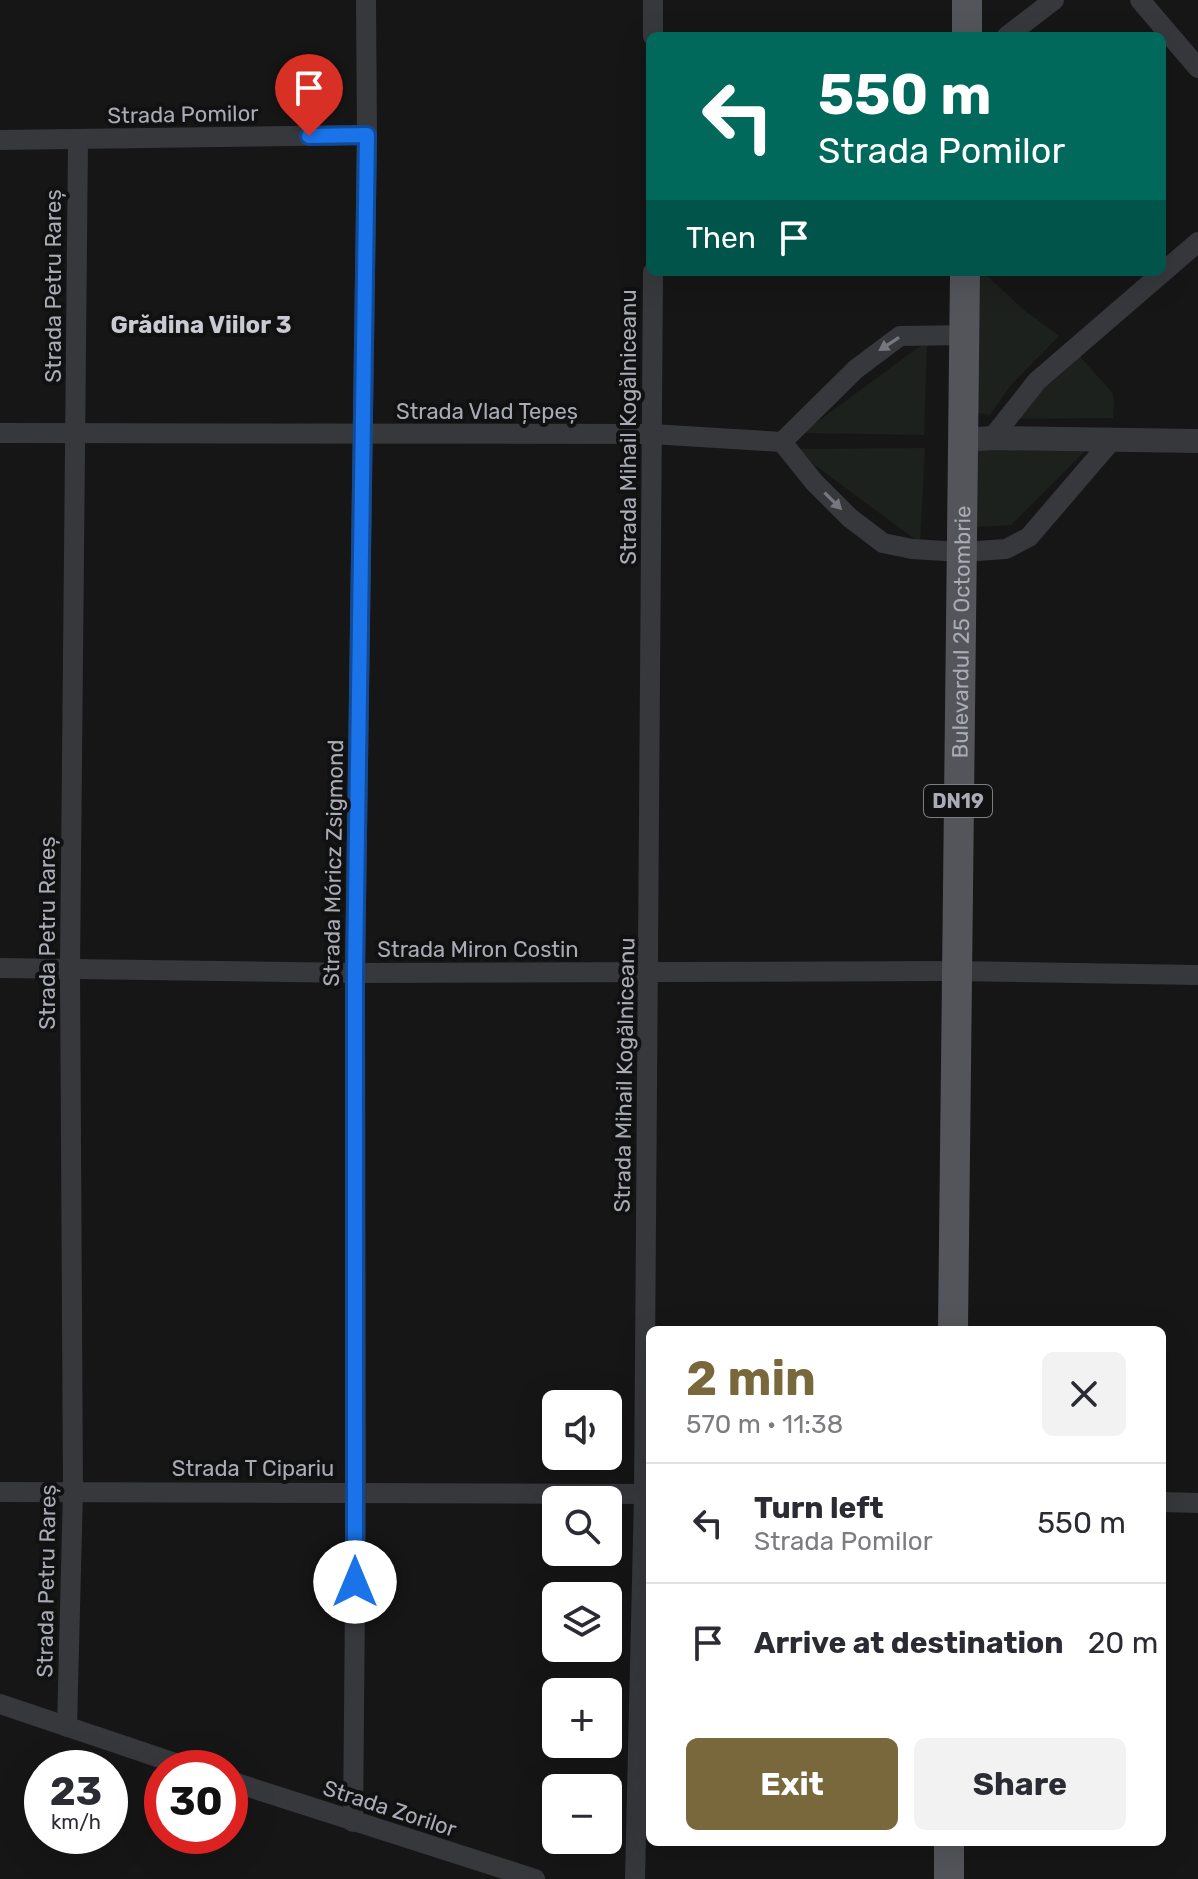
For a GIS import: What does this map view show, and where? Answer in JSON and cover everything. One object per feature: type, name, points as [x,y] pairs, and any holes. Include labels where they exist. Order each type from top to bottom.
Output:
[{"type":"main road","points":[[967,0],[967,32]]},
{"type":"main road","name":"Bulevardul 25 Octombrie","points":[[953,1326],[962,552],[978,439],[965,335],[965,276]]},
{"type":"main road","points":[[949,1846],[949,1879]]},
{"type":"street","name":"Strada Móricz Zsigmond","points":[[353,1822],[355,973],[367,135],[366,0]]},
{"type":"street","points":[[653,0],[653,32]]},
{"type":"street","points":[[1012,32],[1054,0]]},
{"type":"street","points":[[1140,0],[1198,68]]},
{"type":"street","name":"Strada Pomilor","points":[[0,140],[367,135]]},
{"type":"street","name":"Strada Petru Rareș","points":[[67,1727],[73,1491],[70,968],[78,140]]},
{"type":"street","points":[[1166,270],[1198,242]]},
{"type":"street","name":"Strada Mihail Kogălniceanu","points":[[648,1326],[653,276]]},
{"type":"street","points":[[978,439],[1037,381],[1159,276]]},
{"type":"street","points":[[965,335],[900,336],[856,369],[782,442],[814,482],[850,518],[883,543],[912,549],[962,552],[1006,549],[1029,537],[1113,439]]},
{"type":"street","name":"Strada Vlad Țepeș","points":[[0,433],[652,434],[782,442]]},
{"type":"street","points":[[978,439],[1198,441]]},
{"type":"street","name":"Strada Miron Costin","points":[[0,968],[355,973],[955,971],[1198,975]]},
{"type":"street","name":"Strada T Cipariu","points":[[0,1492],[646,1494]]},
{"type":"street","points":[[1166,1502],[1198,1503]]},
{"type":"street","name":"Strada Mihail Kogălniceanu","points":[[635,1879],[646,1526]]},
{"type":"street","points":[[0,1704],[144,1753]]},
{"type":"street","name":"Strada Zorilor","points":[[248,1787],[535,1879]]},
{"type":"shaded area","points":[[979,276],[987,276],[1024,310],[1059,336],[1011,385],[990,415],[977,413]]},
{"type":"shaded area","points":[[927,341],[924,435],[802,433]]},
{"type":"shaded area","points":[[1073,349],[1112,392],[1113,418],[1013,419]]},
{"type":"shaded area","points":[[976,444],[1088,448],[1011,525],[977,527]]},
{"type":"shaded area","points":[[925,448],[920,543],[793,449]]},
{"type":"district","name":"Grădina Viilor 3","points":[[201,325]]},
{"type":"route","points":[[309,136],[367,135],[355,973],[355,1582]]}]
